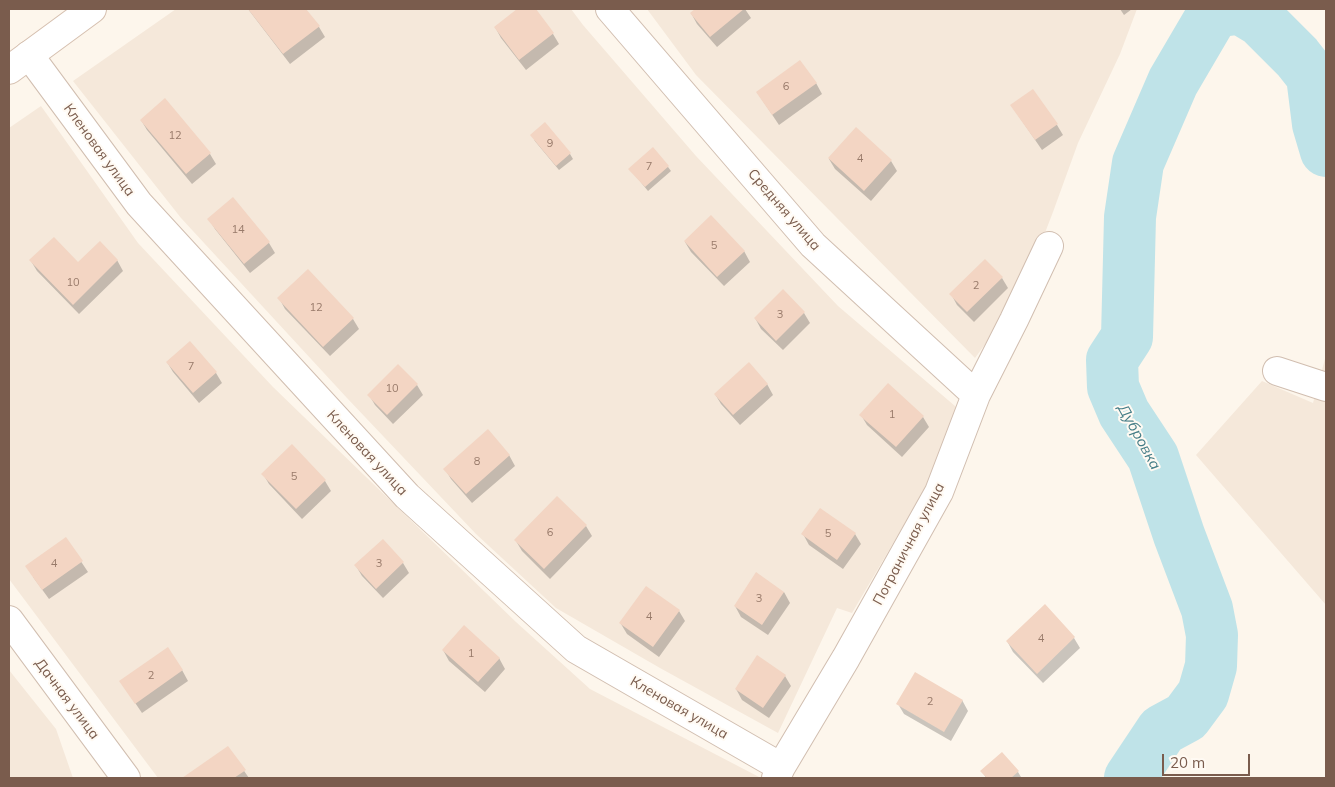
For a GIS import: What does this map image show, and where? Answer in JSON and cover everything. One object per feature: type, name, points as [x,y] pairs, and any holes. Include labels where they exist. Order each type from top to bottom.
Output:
[{"type":"street","points":[[19,63],[92,9]]},
{"type":"street","name":"Средняя улица","points":[[610,9],[813,245],[976,395]]},
{"type":"street","name":"Кленовая улица","points":[[19,63],[139,204],[406,496],[576,649],[779,773]]},
{"type":"street","name":"Пограничная улица","points":[[779,773],[939,492],[976,395],[1049,246]]},
{"type":"street","points":[[1277,371],[1326,386]]},
{"type":"street","name":"Дачная улица","points":[[9,620],[126,778]]},
{"type":"shaded area","points":[[176,9],[571,9],[696,156],[838,306],[962,412],[956,440],[852,613],[837,608],[778,733],[556,608],[476,534],[181,218],[73,81]]},
{"type":"shaded area","points":[[647,9],[1137,9],[1120,54],[1078,143],[1021,295],[975,358],[696,75]]},
{"type":"shaded area","points":[[41,106],[138,243],[273,387],[516,622],[590,689],[761,778],[158,778],[9,579],[9,128]]},
{"type":"shaded area","points":[[1326,355],[1326,605],[1196,455],[1262,381],[1313,403]]},
{"type":"shaded area","points":[[9,670],[56,729],[73,778],[9,778]]},
{"type":"building","points":[[248,9],[306,9],[320,26],[283,54]]},
{"type":"building","points":[[517,9],[536,9],[554,33],[519,60],[494,27]]},
{"type":"building","points":[[695,9],[744,9],[710,37],[690,13]]},
{"type":"building","points":[[800,60],[817,83],[772,115],[756,92]]},
{"type":"building","points":[[1033,89],[1058,124],[1035,140],[1010,105]]},
{"type":"building","points":[[165,98],[211,153],[186,174],[140,120]]},
{"type":"building","points":[[545,122],[571,153],[556,166],[530,135]]},
{"type":"building","points":[[856,127],[892,160],[864,191],[828,158]]},
{"type":"building","points":[[653,147],[669,166],[645,187],[628,169]]},
{"type":"building","points":[[233,197],[270,242],[244,264],[207,219]]},
{"type":"building","points":[[711,215],[745,251],[717,277],[684,241]]},
{"type":"building","points":[[54,237],[78,262],[100,241],[118,260],[73,305],[29,260]]},
{"type":"building","points":[[985,259],[1003,277],[967,312],[949,294]]},
{"type":"building","points":[[308,269],[354,318],[323,347],[277,298]]},
{"type":"building","points":[[783,289],[805,312],[776,341],[754,318]]},
{"type":"building","points":[[190,341],[217,372],[193,393],[166,362]]},
{"type":"building","points":[[749,362],[768,384],[733,415],[714,394]]},
{"type":"building","points":[[398,364],[418,384],[387,415],[367,395]]},
{"type":"building","points":[[888,383],[924,416],[896,447],[859,415]]},
{"type":"building","points":[[488,429],[510,455],[466,494],[443,469]]},
{"type":"building","points":[[292,444],[326,480],[296,509],[261,474]]},
{"type":"building","points":[[557,496],[587,525],[544,569],[514,540]]},
{"type":"building","points":[[820,508],[856,533],[837,560],[801,534]]},
{"type":"building","points":[[66,537],[83,561],[42,590],[25,566]]},
{"type":"building","points":[[383,539],[404,562],[376,589],[354,565]]},
{"type":"building","points":[[756,572],[784,592],[762,625],[734,606]]},
{"type":"building","points":[[646,586],[680,610],[653,647],[619,623]]},
{"type":"building","points":[[1045,604],[1075,637],[1037,674],[1006,641]]},
{"type":"building","points":[[464,625],[500,658],[478,682],[442,650]]},
{"type":"building","points":[[168,647],[183,670],[135,704],[119,681]]},
{"type":"building","points":[[757,655],[786,675],[763,708],[735,689]]},
{"type":"building","points":[[915,672],[963,700],[944,732],[896,704]]},
{"type":"building","points":[[228,746],[246,770],[234,778],[182,778]]},
{"type":"building","points":[[1002,752],[1019,771],[1011,778],[987,778],[980,771]]},
{"type":"waterway","name":"Дубровка","points":[[1130,778],[1162,730],[1186,717],[1203,694],[1211,666],[1212,635],[1207,609],[1179,535],[1153,457],[1124,413],[1113,387],[1112,360],[1127,337],[1130,217],[1138,163],[1173,82],[1214,12],[1235,9]]},
{"type":"waterway","name":"Дубровка","points":[[1241,9],[1261,21],[1297,57],[1312,76],[1318,124],[1326,151]]}]
